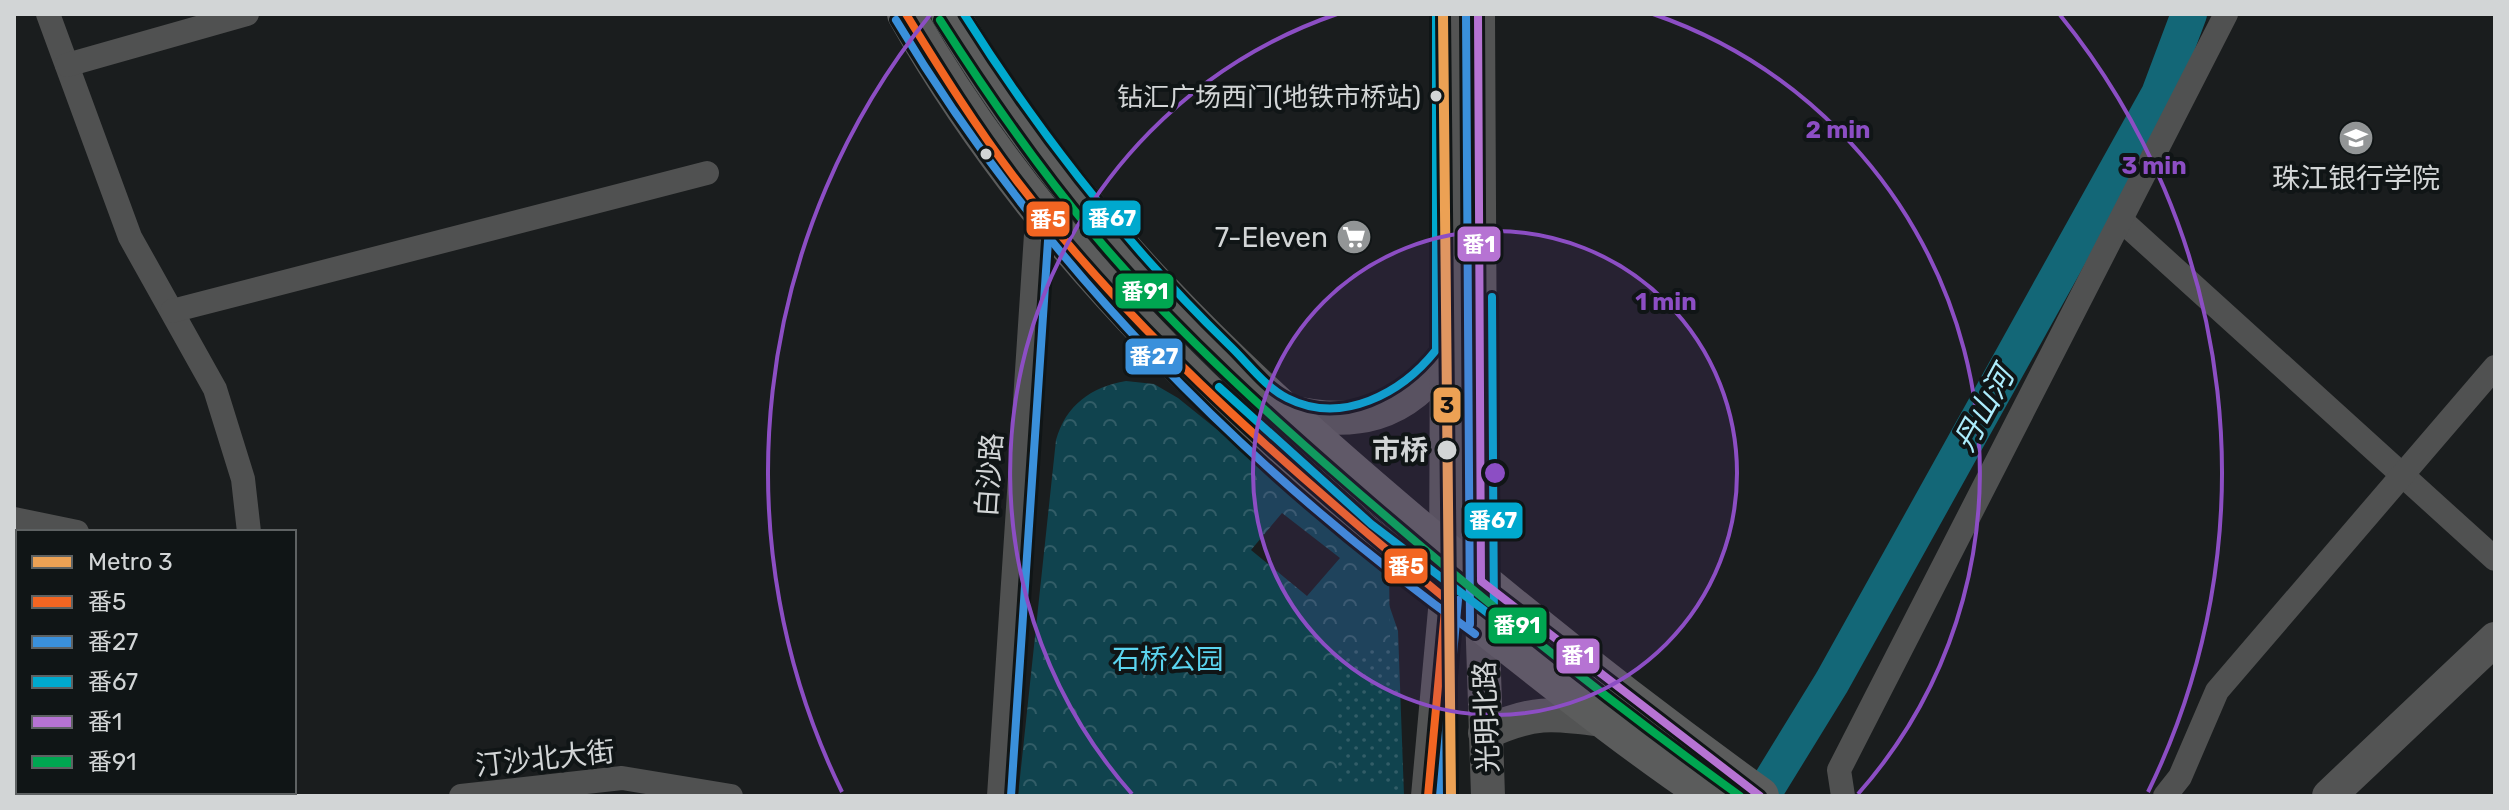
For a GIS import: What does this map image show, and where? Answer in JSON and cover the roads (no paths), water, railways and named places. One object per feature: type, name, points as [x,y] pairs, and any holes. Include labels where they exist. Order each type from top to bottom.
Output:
[{"type":"main road","points":[[906,14],[964,110],[1038,210],[1165,351],[1211,396],[1363,533],[1602,720],[1716,788],[1760,796]]},
{"type":"main road","points":[[950,14],[1044,158],[1184,317],[1282,410],[1716,788]]},
{"type":"main road","name":"光明北路","points":[[1428,796],[1446,599],[1448,14]]},
{"type":"main road","name":"光明北路","points":[[1478,14],[1481,581],[1488,796]]},
{"type":"main road","points":[[1282,410],[1330,420],[1381,411],[1415,393],[1432,378],[1448,354]]},
{"type":"main road","points":[[2329,796],[2495,639]]},
{"type":"main road","points":[[1432,749],[1486,742],[1518,717],[1557,714],[1602,720]]},
{"type":"street","points":[[48,14],[130,237],[215,389],[243,479],[249,530]]},
{"type":"street","points":[[67,65],[247,14]]},
{"type":"street","points":[[1843,796],[1839,770],[2226,14]]},
{"type":"street","name":"白沙路","points":[[999,796],[1044,158]]},
{"type":"street","points":[[172,311],[707,173]]},
{"type":"street","points":[[2121,220],[2495,559]]},
{"type":"street","points":[[2165,796],[2180,777],[2217,691],[2495,367]]},
{"type":"street","points":[[14,519],[67,530]]},
{"type":"street","name":"汀沙北大街","points":[[461,796],[622,778],[731,796]]},
{"type":"waterway","name":"丹山河","points":[[1762,796],[1832,682],[2159,94],[2189,14]]},
{"type":"metro line","name":"3","points":[[1443,14],[1451,796]]},
{"type":"place","name":"钻汇广场西门(地铁市桥站)","points":[[1436,96]]},
{"type":"place","name":"珠江银行学院","points":[[2356,138]]},
{"type":"place","name":"7-Eleven","points":[[1354,237]]},
{"type":"place","name":"市桥","points":[[1447,450]]},
{"type":"park label","name":"石桥公园","points":[[1168,659]]}]
